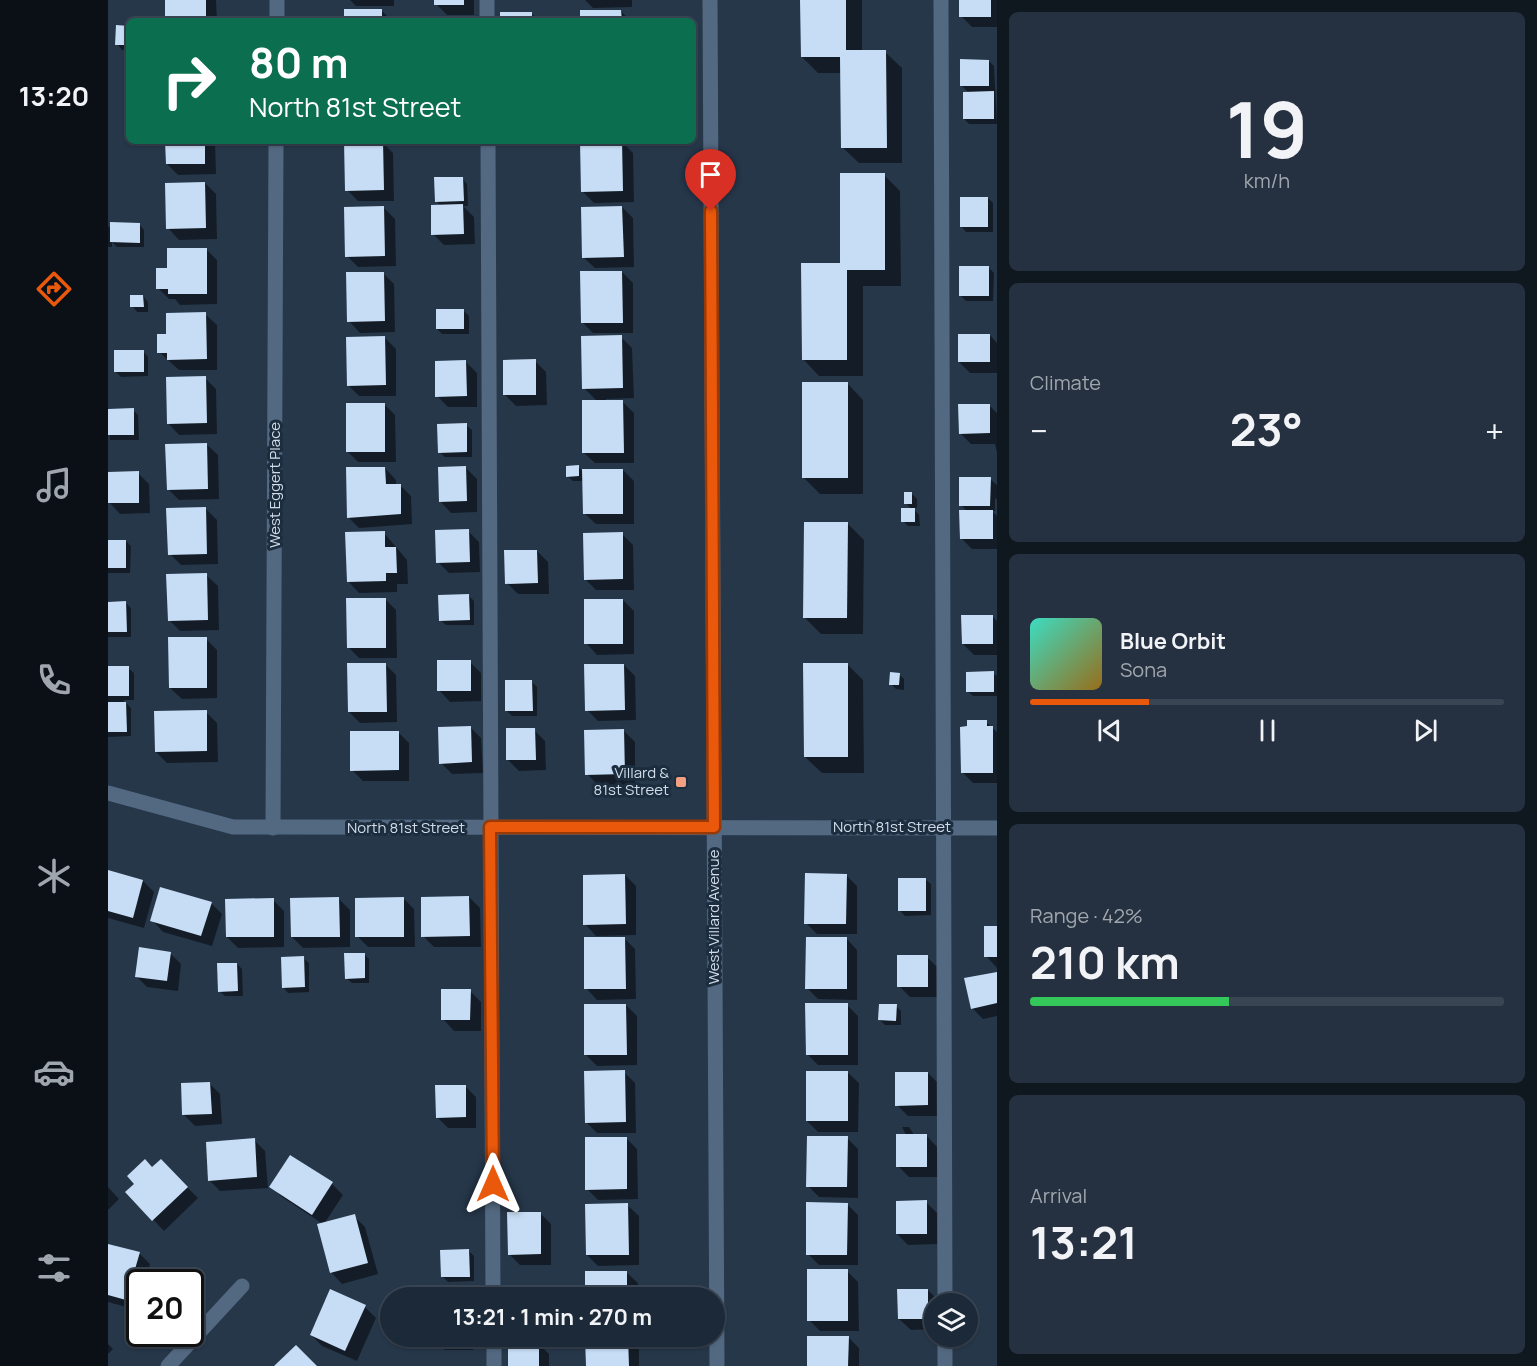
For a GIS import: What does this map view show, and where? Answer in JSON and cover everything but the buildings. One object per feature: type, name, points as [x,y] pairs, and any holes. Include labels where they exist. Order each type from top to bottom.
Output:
[{"type":"street","points":[[277,0],[277,18]]},
{"type":"street","points":[[487,0],[487,18]]},
{"type":"street","name":"West Villard Avenue","points":[[710,0],[717,1366]]},
{"type":"street","points":[[941,0],[945,1293]]},
{"type":"street","name":"West Eggert Place","points":[[273,828],[276,144]]},
{"type":"street","points":[[488,144],[494,1287]]},
{"type":"street","name":"North 81st Street","points":[[108,793],[211,823],[233,827],[997,828]]},
{"type":"street","points":[[168,1366],[242,1286]]},
{"type":"street","points":[[494,1347],[494,1366]]},
{"type":"street","points":[[945,1347],[945,1366]]},
{"type":"place","name":"Villard & 81st Street","points":[[681,782]]},
{"type":"route","points":[[493,1184],[490,827],[714,827],[711,211]]}]
